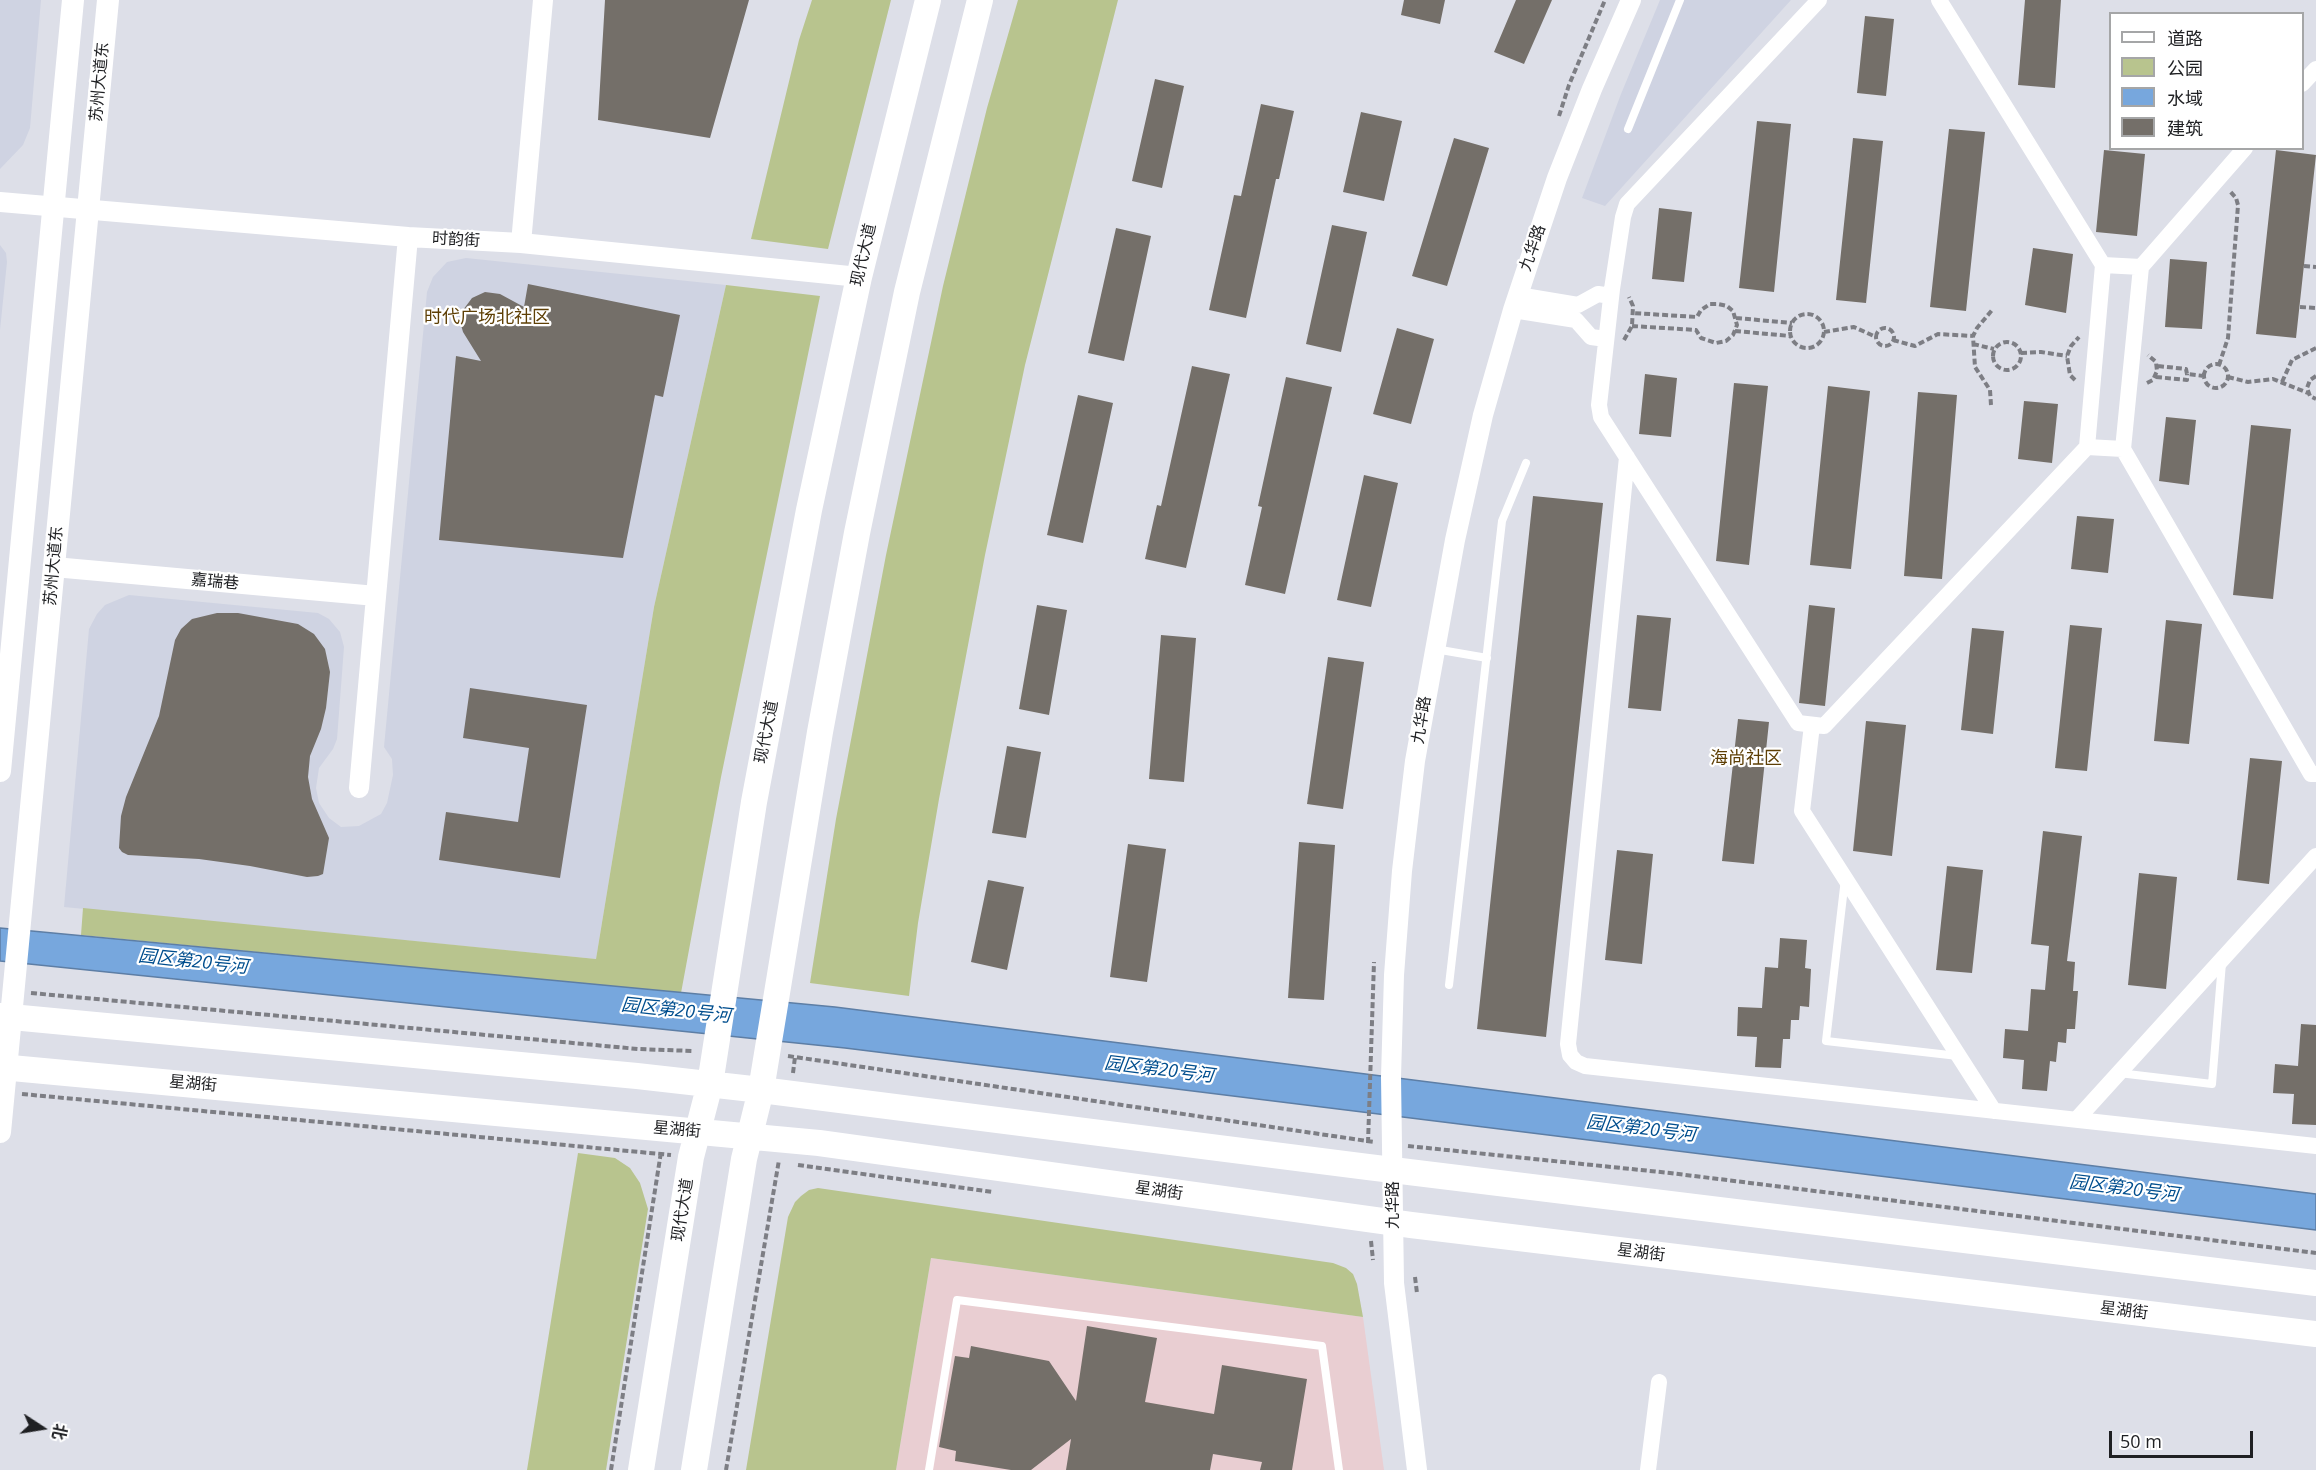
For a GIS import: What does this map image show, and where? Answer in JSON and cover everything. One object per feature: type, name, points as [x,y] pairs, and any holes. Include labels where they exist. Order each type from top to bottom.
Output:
[{"type":"main road","name":"苏州大道东","points":[[0,771],[73,0]]},
{"type":"main road","name":"苏州大道东","points":[[0,1132],[5,1017],[14,983],[108,0]]},
{"type":"main road","name":"现代大道","points":[[641,1470],[691,1157],[710,1084],[754,802],[810,510],[859,277],[928,0]]},
{"type":"main road","points":[[694,1470],[747,1148],[761,1090],[820,732],[877,432],[907,292],[980,0]]},
{"type":"main road","points":[[5,1017],[710,1084],[2316,1283]]},
{"type":"main road","name":"星湖街","points":[[3,1076],[698,1131],[747,1148],[1393,1234],[2316,1334]]},
{"type":"street","points":[[521,243],[543,0]]},
{"type":"street","name":"九华路","points":[[1417,1470],[1394,1283],[1393,1234],[1402,1142],[1392,1118],[1391,1077],[1394,975],[1402,872],[1415,761],[1455,540],[1483,415],[1515,302],[1557,178],[1592,89],[1631,0]]},
{"type":"street","points":[[1819,0],[1627,204],[1611,296],[1599,411],[1798,723],[1824,726],[2087,447],[2103,265],[1939,0]]},
{"type":"street","points":[[2304,82],[2316,69]]},
{"type":"street","points":[[2244,150],[2141,267],[2123,449],[2311,774],[2316,774]]},
{"type":"street","name":"时韵街","points":[[0,202],[408,237],[521,243],[859,277]]},
{"type":"street","points":[[359,788],[408,237]]},
{"type":"street","points":[[2103,265],[2141,267]]},
{"type":"street","points":[[1515,302],[1578,305],[1598,294],[1611,296]]},
{"type":"street","points":[[1515,302],[1576,320],[1592,337],[1606,339]]},
{"type":"street","points":[[2087,447],[2123,449]]},
{"type":"street","points":[[1627,457],[1568,1044],[1570,1055],[1576,1062],[1586,1066],[2316,1146]]},
{"type":"street","name":"嘉瑞巷","points":[[54,567],[376,596]]},
{"type":"street","points":[[1812,725],[1802,810],[1994,1111]]},
{"type":"street","points":[[2077,1119],[2316,856]]},
{"type":"street","points":[[1648,1470],[1659,1382]]},
{"type":"lane","points":[[1628,129],[1680,0]]},
{"type":"lane","points":[[1449,985],[1502,521],[1526,463]]},
{"type":"lane","points":[[1434,649],[1487,658]]},
{"type":"lane","points":[[1845,878],[1826,1041],[1959,1056]]},
{"type":"lane","points":[[2119,1072],[2212,1084],[2222,959]]},
{"type":"lane","points":[[929,1470],[957,1300],[1322,1346],[1338,1470]]},
{"type":"path","points":[[2218,180],[2233,194],[2238,205],[2228,338],[2219,365]]},
{"type":"path","points":[[2304,266],[2316,267]]},
{"type":"path","points":[[1632,326],[1696,330],[1701,338],[1716,343],[1726,341],[1735,331],[1736,318],[1727,306],[1718,304],[1710,304],[1701,310],[1697,317],[1633,313]]},
{"type":"path","points":[[2300,307],[2316,308]]},
{"type":"path","points":[[1991,405],[1990,390],[1975,367],[1973,344],[1977,328],[1993,309]]},
{"type":"path","points":[[1801,315],[1812,315],[1820,321],[1824,332],[1818,344],[1808,348],[1797,345],[1790,336],[1789,329],[1792,323],[1801,315]]},
{"type":"path","points":[[1736,318],[1792,323]]},
{"type":"path","points":[[1824,332],[1854,327],[1876,337],[1882,345],[1888,345],[1893,340],[1893,334],[1887,328],[1878,331],[1876,337]]},
{"type":"path","points":[[1735,331],[1790,336]]},
{"type":"path","points":[[1893,340],[1915,346],[1938,334],[1974,336]]},
{"type":"path","points":[[2007,342],[2018,346],[2021,353],[2018,366],[2012,370],[2000,369],[1994,362],[1994,349],[2007,342]]},
{"type":"path","points":[[1973,344],[1994,349]]},
{"type":"path","points":[[2282,382],[2292,360],[2316,348]]},
{"type":"path","points":[[2021,353],[2042,352],[2067,356]]},
{"type":"path","points":[[2211,365],[2219,365],[2226,369],[2228,377],[2225,384],[2218,388],[2210,386],[2204,376],[2211,365]]},
{"type":"path","points":[[2156,377],[2187,380],[2186,369],[2158,366]]},
{"type":"path","points":[[2187,374],[2204,376]]},
{"type":"path","points":[[2308,393],[2308,383],[2316,376]]},
{"type":"path","points":[[2228,377],[2248,382],[2273,380],[2282,382],[2316,399]]},
{"type":"path","points":[[14,983],[638,1049],[679,1051],[716,1047]]},
{"type":"path","points":[[767,1050],[795,1057],[1402,1142],[2316,1253]]},
{"type":"path","points":[[674,1080],[679,1051]]},
{"type":"path","points":[[790,1094],[795,1057]]},
{"type":"path","points":[[1368,1113],[1370,1075]]},
{"type":"path","points":[[3,1076],[691,1157]]},
{"type":"path","points":[[611,1470],[665,1129]]},
{"type":"path","points":[[1400,1171],[1402,1142]]},
{"type":"path","points":[[747,1148],[780,1151],[1001,1193]]},
{"type":"path","points":[[726,1470],[780,1151]]},
{"type":"path","points":[[1359,1241],[1393,1234]]},
{"type":"path","points":[[1414,1270],[1417,1295]]},
{"type":"shaded area","points":[[0,0],[41,0],[30,128],[23,145],[0,169]]},
{"type":"shaded area","points":[[1660,0],[1791,0],[1605,206],[1582,198],[1621,94]]},
{"type":"shaded area","points":[[0,245],[6,253],[7,262],[0,330]]},
{"type":"shaded area","points":[[466,258],[726,285],[654,607],[596,959],[64,907],[89,629],[105,605],[129,595],[318,613],[329,619],[340,632],[344,647],[337,739],[333,749],[319,768],[316,788],[319,803],[329,818],[341,827],[359,826],[381,814],[387,803],[393,775],[392,759],[384,747],[427,292],[433,277],[447,262]]},
{"type":"shaded area","points":[[931,1258],[1363,1317],[1384,1470],[896,1470]]},
{"type":"green space","points":[[812,0],[891,0],[828,249],[751,239],[799,40]]},
{"type":"green space","points":[[1018,0],[1118,0],[1025,365],[985,555],[939,799],[918,923],[909,996],[810,983],[836,819],[886,555],[943,286],[987,108]]},
{"type":"green space","points":[[726,285],[820,296],[721,777],[681,993],[81,935],[83,908],[596,959],[654,607]]},
{"type":"green space","points":[[578,1153],[615,1158],[630,1168],[640,1183],[648,1209],[606,1470],[527,1470]]},
{"type":"green space","points":[[818,1188],[1333,1263],[1346,1268],[1353,1274],[1363,1317],[931,1258],[896,1470],[746,1470],[788,1217],[795,1202],[801,1196],[809,1190]]},
{"type":"water","name":"园区第20号河","points":[[0,928],[835,1007],[2316,1194],[2316,1230],[845,1048],[0,961]]},
{"type":"building","points":[[605,0],[749,0],[710,138],[598,120]]},
{"type":"building","points":[[1404,0],[1445,0],[1440,24],[1401,15]]},
{"type":"building","points":[[1516,0],[1552,0],[1524,64],[1494,52]]},
{"type":"building","points":[[2025,0],[2061,0],[2055,88],[2018,85]]},
{"type":"building","points":[[1865,16],[1894,19],[1886,96],[1857,93]]},
{"type":"building","points":[[1155,79],[1184,86],[1162,188],[1132,181]]},
{"type":"building","points":[[1261,104],[1294,111],[1279,179],[1276,179],[1246,318],[1209,310],[1234,195],[1241,196]]},
{"type":"building","points":[[1361,112],[1402,121],[1384,201],[1343,192]]},
{"type":"building","points":[[1757,121],[1791,124],[1774,292],[1739,288]]},
{"type":"building","points":[[1949,129],[1985,132],[1966,311],[1930,307]]},
{"type":"building","points":[[1454,138],[1489,148],[1447,286],[1412,276]]},
{"type":"building","points":[[1853,138],[1883,141],[1866,303],[1836,300]]},
{"type":"building","points":[[2104,150],[2145,154],[2137,236],[2096,232]]},
{"type":"building","points":[[2276,150],[2316,155],[2296,338],[2256,334]]},
{"type":"building","points":[[1659,208],[1692,212],[1684,282],[1652,279]]},
{"type":"building","points":[[1332,225],[1367,232],[1341,352],[1306,344]]},
{"type":"building","points":[[1116,228],[1151,236],[1124,361],[1088,353]]},
{"type":"building","points":[[2033,248],[2073,254],[2066,313],[2025,305]]},
{"type":"building","points":[[2170,259],[2207,262],[2202,329],[2165,327]]},
{"type":"building","points":[[528,284],[680,315],[663,397],[655,395],[623,558],[439,540],[456,356],[481,361],[463,332],[461,325],[463,310],[472,298],[485,292],[500,294],[524,307]]},
{"type":"building","points":[[1397,328],[1434,339],[1411,424],[1373,414]]},
{"type":"building","points":[[1192,366],[1230,374],[1186,568],[1145,559],[1157,505],[1161,506]]},
{"type":"building","points":[[1645,374],[1677,378],[1671,437],[1639,434]]},
{"type":"building","points":[[1286,377],[1332,387],[1285,594],[1245,585],[1262,507],[1258,506]]},
{"type":"building","points":[[1734,383],[1768,386],[1749,565],[1716,561]]},
{"type":"building","points":[[1828,386],[1870,391],[1851,569],[1810,565]]},
{"type":"building","points":[[1918,392],[1957,395],[1942,579],[1904,576]]},
{"type":"building","points":[[1078,395],[1113,403],[1083,543],[1047,535]]},
{"type":"building","points":[[2024,401],[2058,404],[2052,463],[2018,459]]},
{"type":"building","points":[[2166,417],[2196,420],[2189,485],[2159,481]]},
{"type":"building","points":[[2251,425],[2291,429],[2273,599],[2233,595]]},
{"type":"building","points":[[1364,475],[1398,483],[1371,607],[1337,600]]},
{"type":"building","points":[[1533,496],[1603,503],[1546,1037],[1477,1029]]},
{"type":"building","points":[[2077,516],[2114,519],[2108,573],[2071,569]]},
{"type":"building","points":[[1037,605],[1067,610],[1049,715],[1019,709]]},
{"type":"building","points":[[1809,605],[1835,608],[1825,706],[1799,703]]},
{"type":"building","points":[[217,613],[238,613],[298,624],[314,634],[325,649],[330,672],[326,708],[321,729],[310,756],[308,777],[312,799],[329,838],[323,874],[318,876],[307,877],[199,859],[128,855],[119,848],[121,816],[126,797],[159,716],[175,640],[181,629],[192,619]]},
{"type":"building","points":[[1637,615],[1671,618],[1661,711],[1628,708]]},
{"type":"building","points":[[2166,620],[2202,624],[2189,744],[2154,741]]},
{"type":"building","points":[[2070,625],[2102,628],[2087,771],[2055,768]]},
{"type":"building","points":[[1972,628],[2004,631],[1993,734],[1961,730]]},
{"type":"building","points":[[1161,635],[1196,638],[1184,782],[1149,779]]},
{"type":"building","points":[[1328,657],[1364,662],[1343,809],[1307,804]]},
{"type":"building","points":[[470,688],[587,705],[560,878],[439,860],[446,812],[518,822],[529,748],[463,738]]},
{"type":"building","points":[[1738,719],[1769,722],[1754,864],[1722,861]]},
{"type":"building","points":[[1866,721],[1906,725],[1892,856],[1853,851]]},
{"type":"building","points":[[1007,746],[1041,752],[1026,838],[992,833]]},
{"type":"building","points":[[2250,758],[2282,761],[2269,884],[2237,880]]},
{"type":"building","points":[[2043,831],[2082,836],[2067,961],[2075,962],[2073,991],[2078,991],[2075,1029],[2067,1029],[2066,1043],[2058,1042],[2056,1062],[2050,1061],[2047,1091],[2022,1089],[2024,1060],[2003,1058],[2005,1029],[2028,1031],[2031,989],[2045,990],[2049,946],[2031,944]]},
{"type":"building","points":[[1299,842],[1335,845],[1324,1000],[1288,998]]},
{"type":"building","points":[[1128,844],[1166,849],[1147,982],[1110,977]]},
{"type":"building","points":[[1617,850],[1653,854],[1642,964],[1605,960]]},
{"type":"building","points":[[1947,866],[1983,870],[1972,973],[1936,970]]},
{"type":"building","points":[[2139,873],[2177,877],[2166,989],[2128,985]]},
{"type":"building","points":[[988,880],[1024,887],[1007,970],[971,962]]},
{"type":"building","points":[[1780,938],[1807,940],[1805,968],[1811,969],[1809,1007],[1800,1006],[1799,1020],[1791,1020],[1790,1039],[1783,1039],[1781,1068],[1755,1067],[1757,1037],[1737,1036],[1738,1007],[1762,1008],[1765,967],[1778,968]]},
{"type":"building","points":[[2301,1024],[2316,1025],[2316,1125],[2292,1124],[2294,1094],[2273,1093],[2275,1064],[2298,1066]]},
{"type":"building","points":[[1087,1326],[1157,1338],[1145,1402],[1214,1414],[1222,1365],[1307,1379],[1292,1470],[1260,1470],[1262,1462],[1213,1454],[1210,1470],[1066,1470],[1071,1439],[1031,1470],[1011,1470],[955,1461],[956,1451],[939,1447],[955,1356],[969,1358],[971,1346],[1049,1361],[1076,1401]]},
{"type":"district","name":"时代广场北社区","points":[[487,318]]},
{"type":"district","name":"海尚社区","points":[[1746,759]]}]
